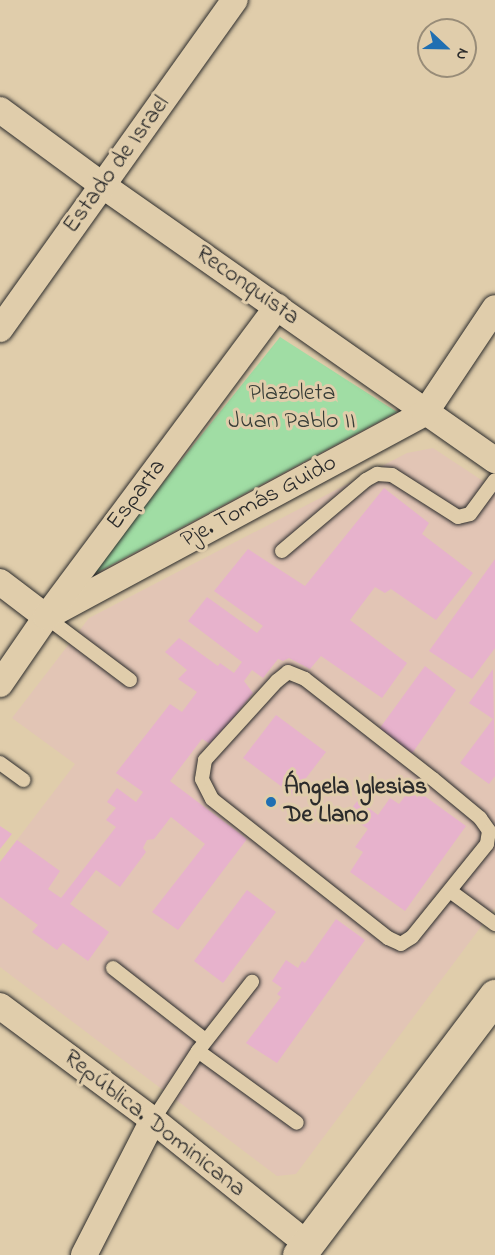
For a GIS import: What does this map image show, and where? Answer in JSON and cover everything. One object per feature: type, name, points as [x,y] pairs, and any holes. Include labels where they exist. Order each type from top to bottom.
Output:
[{"type":"main road","points":[[303,1250],[495,996]]},
{"type":"street","name":"Estado de Israel","points":[[0,329],[235,0]]},
{"type":"street","name":"Reconquista","points":[[0,110],[102,185],[495,460]]},
{"type":"street","name":"Esparta","points":[[0,684],[46,617],[277,307]]},
{"type":"street","name":"Pje. Tomás Guido","points":[[46,617],[425,413],[495,308]]},
{"type":"street","points":[[0,582],[46,617]]},
{"type":"street","name":"República. Dominicana","points":[[0,1006],[153,1120],[303,1250]]},
{"type":"street","points":[[84,1255],[153,1120]]},
{"type":"lane","points":[[282,551],[366,480],[377,474],[392,475],[458,517],[470,514],[495,480]]},
{"type":"lane","points":[[46,617],[130,680]]},
{"type":"lane","points":[[288,672],[305,679],[480,818],[489,831],[487,844],[450,891],[412,937],[401,944],[388,938],[212,799],[202,779],[206,760],[277,681],[288,672]]},
{"type":"lane","points":[[0,763],[23,780]]},
{"type":"lane","points":[[450,891],[495,924]]},
{"type":"lane","points":[[113,969],[201,1046],[297,1123]]},
{"type":"lane","points":[[153,1120],[201,1046],[252,981]]},
{"type":"shaded area","name":"Ángela Iglesias De Llano","points":[[433,448],[495,489],[495,908],[296,1174],[277,1176],[0,967],[0,862],[75,764],[12,718],[89,618],[407,453]]},
{"type":"green space","name":"Plazoleta Juan Pablo II","points":[[280,337],[397,412],[87,578]]},
{"type":"building","points":[[384,488],[429,523],[422,534],[473,573],[436,620],[391,589],[385,593],[375,587],[350,620],[407,663],[382,698],[321,656],[310,669],[289,658],[283,661],[278,659],[263,678],[252,670],[244,681],[253,693],[212,745],[202,739],[170,781],[247,839],[178,930],[152,912],[205,844],[171,817],[154,839],[147,840],[143,848],[146,852],[120,887],[96,870],[70,904],[109,932],[88,961],[63,943],[57,950],[32,932],[38,925],[0,897],[0,862],[17,840],[60,871],[48,889],[61,898],[116,827],[106,820],[116,808],[107,802],[117,788],[136,802],[143,792],[116,773],[170,704],[182,712],[197,692],[178,679],[187,670],[165,652],[179,638],[218,666],[220,663],[234,673],[242,662],[188,621],[207,597],[257,633],[263,626],[214,591],[248,549],[305,586]]},
{"type":"building","points":[[495,559],[495,648],[472,679],[429,651]]},
{"type":"building","points":[[425,666],[456,690],[411,755],[377,732]]},
{"type":"building","points":[[493,669],[495,776],[489,784],[460,763],[493,719],[469,703]]},
{"type":"building","points":[[276,715],[326,752],[293,795],[243,758]]},
{"type":"building","points":[[412,787],[466,826],[405,911],[350,872],[363,852],[355,847],[368,829],[347,815],[358,800],[378,815],[390,798],[399,804]]},
{"type":"building","points":[[0,826],[12,834],[0,849]]},
{"type":"building","points":[[247,890],[276,912],[223,983],[194,961]]},
{"type":"building","points":[[336,919],[365,940],[277,1063],[246,1043],[281,997],[277,994],[282,988],[272,981],[286,960],[298,968],[302,961],[305,963]]},
{"type":"place","name":"Ángela Iglesias De Llano","points":[[271,802]]}]
